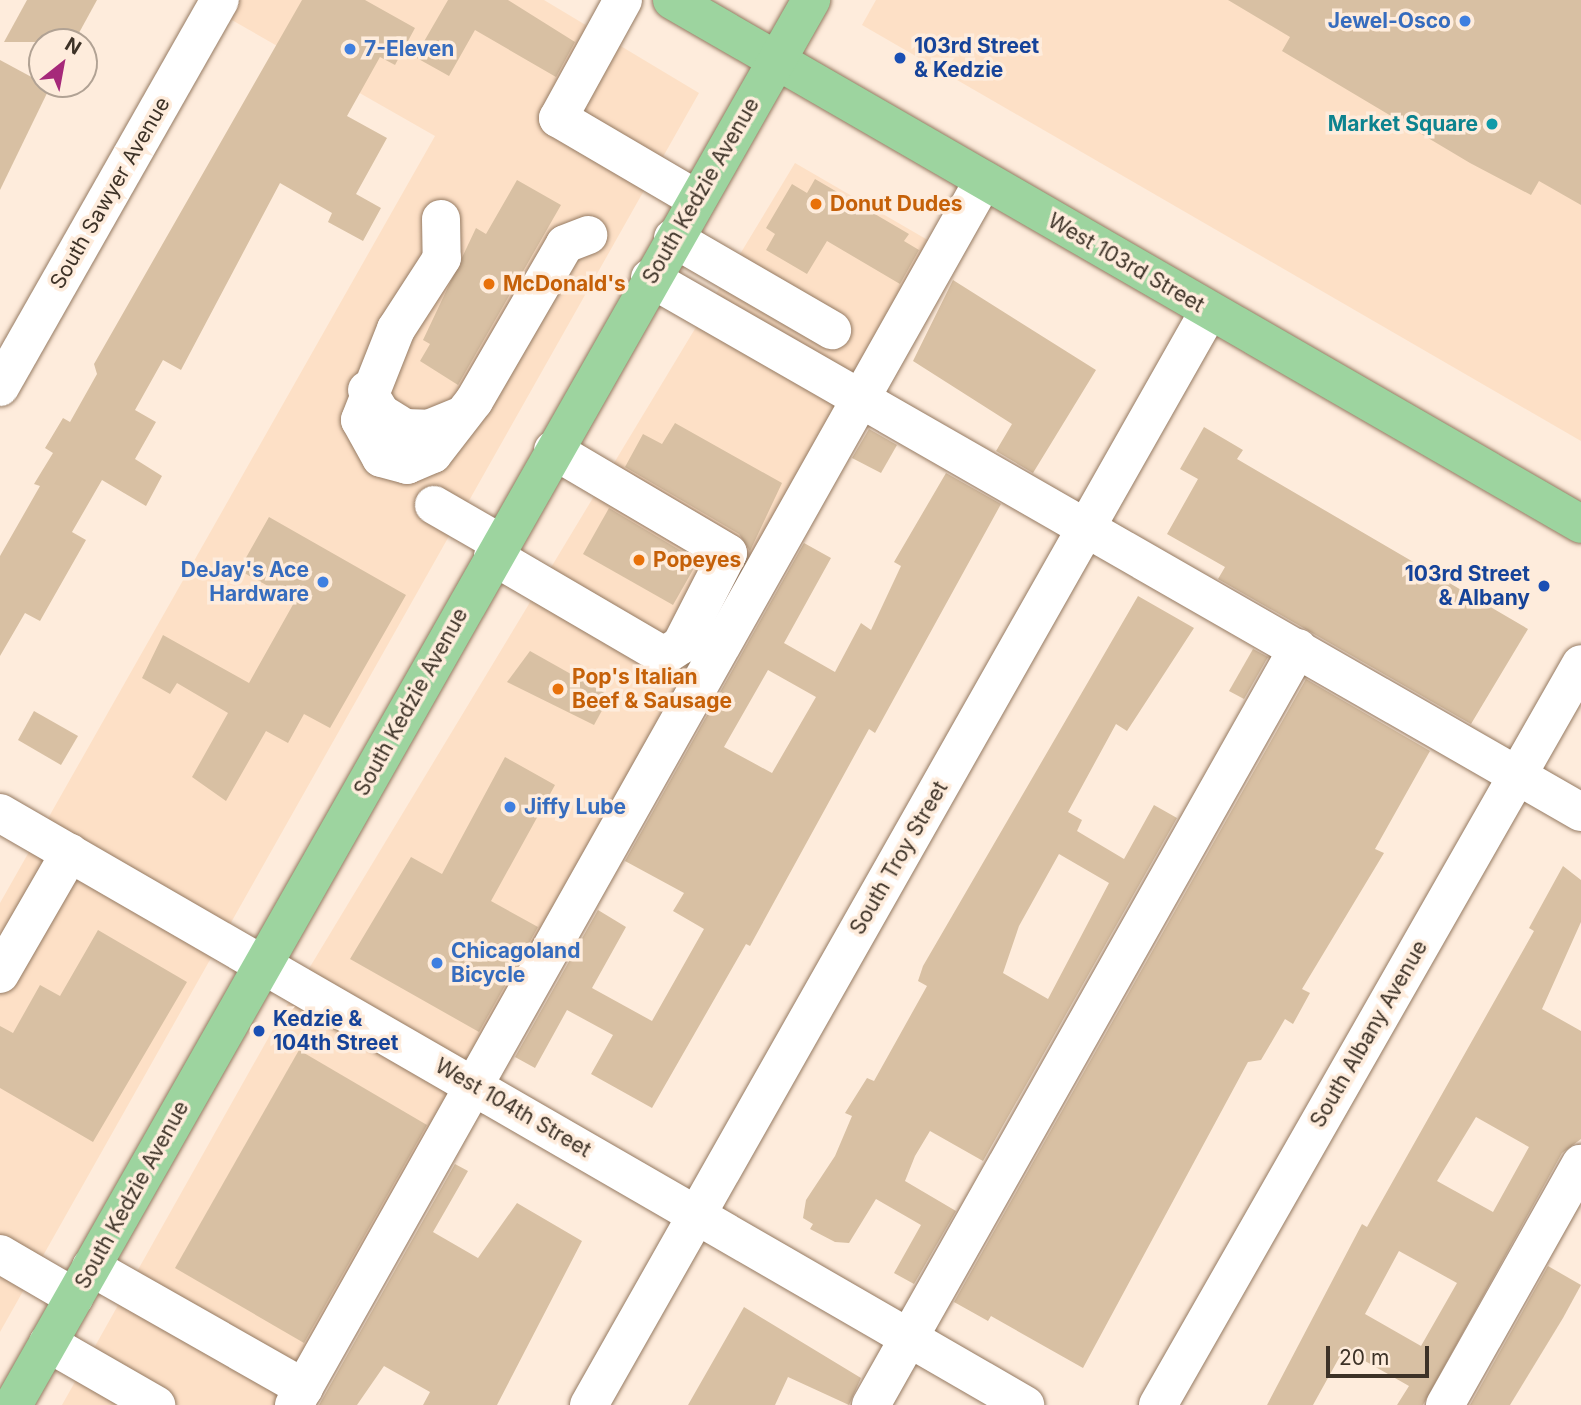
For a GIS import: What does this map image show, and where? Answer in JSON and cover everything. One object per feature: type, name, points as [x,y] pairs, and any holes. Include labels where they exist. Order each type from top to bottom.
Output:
[{"type":"main road","name":"West 103rd Street","points":[[671,0],[1581,524]]},
{"type":"main road","name":"South Kedzie Avenue","points":[[13,1405],[650,278],[811,0]]},
{"type":"street","name":"South Sawyer Avenue","points":[[0,387],[220,0]]},
{"type":"street","points":[[624,0],[558,118],[696,199]]},
{"type":"street","points":[[0,1254],[83,1282],[299,1397],[983,181]]},
{"type":"street","points":[[441,219],[442,258],[366,390],[381,414],[405,428],[428,429],[462,415],[565,244],[588,235]]},
{"type":"street","points":[[673,238],[832,330]]},
{"type":"street","points":[[650,278],[862,396],[1581,812]]},
{"type":"street","name":"South Troy Street","points":[[589,1405],[1209,311]]},
{"type":"street","points":[[434,505],[619,630],[665,631],[682,616],[702,587],[708,541],[554,450]]},
{"type":"street","points":[[871,1405],[1297,648]]},
{"type":"street","name":"South Albany Avenue","points":[[1158,1405],[1581,664]]},
{"type":"street","name":"West 104th Street","points":[[0,813],[1025,1405]]},
{"type":"street","points":[[0,974],[70,853]]},
{"type":"street","points":[[1446,1405],[1581,1164]]},
{"type":"street","points":[[48,1343],[156,1405]]},
{"type":"shaded area","points":[[223,0],[544,0],[699,93],[0,1332],[0,903],[435,136],[216,11]]},
{"type":"shaded area","name":"Market Square","points":[[876,0],[1581,0],[1581,441],[862,25]]},
{"type":"shaded area","points":[[795,163],[938,246],[285,1405],[62,1405],[284,1010]]},
{"type":"building","points":[[27,0],[97,0],[82,28],[28,28],[28,42],[4,42]]},
{"type":"building","points":[[302,0],[365,0],[415,28],[395,65],[380,57],[347,116],[387,138],[356,194],[381,208],[363,241],[328,222],[332,213],[280,183],[181,370],[163,360],[135,410],[156,422],[135,459],[162,476],[146,506],[102,480],[72,532],[86,540],[40,621],[25,613],[0,656],[0,556],[40,486],[34,484],[53,453],[45,448],[63,418],[70,422],[97,374],[94,364]]},
{"type":"building","points":[[448,0],[508,0],[575,42],[556,77],[475,30],[449,76],[415,57]]},
{"type":"building","name":"Market Square","points":[[1228,0],[1581,0],[1581,205],[1539,181],[1531,195],[1470,163],[1282,51],[1290,37]]},
{"type":"building","points":[[0,60],[28,75],[28,98],[45,98],[0,190]]},
{"type":"building","points":[[815,179],[909,234],[904,241],[919,250],[900,284],[827,241],[807,274],[766,250],[775,234],[766,228],[792,184],[807,193]]},
{"type":"building","name":"McDonald's","points":[[517,180],[561,205],[458,385],[420,361],[430,344],[423,340],[476,228],[486,234]]},
{"type":"building","points":[[953,280],[1096,370],[1033,473],[996,451],[1012,424],[913,361]]},
{"type":"building","points":[[675,423],[782,483],[750,551],[739,534],[625,467],[643,434],[662,444]]},
{"type":"building","points":[[1204,427],[1243,450],[1237,459],[1528,629],[1471,724],[1218,579],[1225,567],[1167,534],[1198,479],[1180,469]]},
{"type":"building","points":[[869,429],[897,445],[881,473],[852,458]]},
{"type":"building","points":[[946,473],[1001,504],[875,733],[869,729],[750,946],[746,944],[652,1108],[591,1074],[613,1035],[567,1010],[535,1068],[515,1057],[598,910],[626,927],[592,988],[652,1021],[704,929],[673,911],[684,893],[625,861],[804,543],[831,558],[784,643],[835,672],[861,623],[871,630],[901,566],[894,562]],"holes":[[[768,670],[816,697],[772,773],[724,747]]]},
{"type":"building","name":"Popeyes","points":[[609,508],[698,561],[673,605],[583,554]]},
{"type":"building","points":[[269,517],[406,595],[330,728],[304,714],[288,743],[266,731],[226,801],[192,777],[228,713],[177,683],[170,694],[142,678],[163,635],[249,683],[295,601],[239,570]]},
{"type":"building","points":[[1138,596],[1194,628],[1127,731],[1116,724],[1068,812],[1082,820],[1077,831],[1124,859],[1154,805],[1177,818],[983,1161],[930,1131],[915,1156],[905,1181],[956,1211],[914,1284],[894,1273],[921,1225],[876,1199],[849,1243],[835,1242],[810,1229],[813,1224],[803,1218],[806,1200],[835,1156],[852,1116],[845,1113],[867,1078],[874,1081],[927,986],[918,981],[923,966]],"holes":[[[1059,854],[1109,883],[1048,999],[1003,973],[1019,926]]]},
{"type":"building","points":[[1253,649],[1268,657],[1244,699],[1229,691]]},
{"type":"building","name":"Pop's Italian Beef & Sausage","points":[[530,651],[610,696],[594,725],[507,682]]},
{"type":"building","points":[[1306,679],[1430,751],[1375,849],[1384,853],[1302,989],[1310,993],[1293,1024],[1285,1019],[1261,1060],[1248,1062],[1083,1368],[991,1316],[988,1321],[954,1302]]},
{"type":"building","points":[[34,711],[78,736],[61,765],[18,740]]},
{"type":"building","points":[[505,757],[555,785],[491,901],[538,927],[479,1032],[350,959],[411,857],[442,874]]},
{"type":"building","points":[[1563,866],[1581,880],[1581,922],[1542,1009],[1581,1031],[1581,1139],[1562,1153],[1423,1405],[1397,1405],[1409,1386],[1344,1349],[1313,1405],[1267,1405],[1362,1224],[1367,1227],[1534,931],[1529,928]],"holes":[[[1476,1117],[1529,1147],[1493,1212],[1437,1181]],[[1399,1251],[1457,1283],[1421,1346],[1365,1314]]]},
{"type":"building","points":[[98,930],[187,982],[93,1142],[0,1088],[0,1026],[13,1033],[40,985],[60,996]]},
{"type":"building","points":[[299,1050],[427,1125],[304,1343],[175,1268]]},
{"type":"building","points":[[455,1164],[468,1171],[433,1232],[478,1258],[517,1203],[582,1241],[497,1405],[423,1405],[430,1392],[384,1366],[357,1405],[319,1405]]},
{"type":"building","points":[[1548,1266],[1581,1285],[1563,1318],[1510,1405],[1470,1405]]},
{"type":"building","points":[[744,1307],[861,1378],[849,1405],[788,1377],[775,1405],[688,1405]]},
{"type":"place","name":"Jewel-Osco","points":[[1465,21]]},
{"type":"place","name":"7-Eleven","points":[[350,49]]},
{"type":"place","name":"103rd Street & Kedzie","points":[[900,58]]},
{"type":"place","name":"Market Square","points":[[1492,124]]},
{"type":"place","name":"Donut Dudes","points":[[816,204]]},
{"type":"place","name":"McDonald's","points":[[489,284]]},
{"type":"place","name":"Popeyes","points":[[639,560]]},
{"type":"place","name":"DeJay's Ace Hardware","points":[[323,582]]},
{"type":"place","name":"103rd Street & Albany","points":[[1544,586]]},
{"type":"place","name":"Pop's Italian Beef & Sausage","points":[[558,689]]},
{"type":"place","name":"Jiffy Lube","points":[[510,807]]},
{"type":"place","name":"Chicagoland Bicycle","points":[[437,963]]},
{"type":"place","name":"Kedzie & 104th Street","points":[[259,1031]]}]
